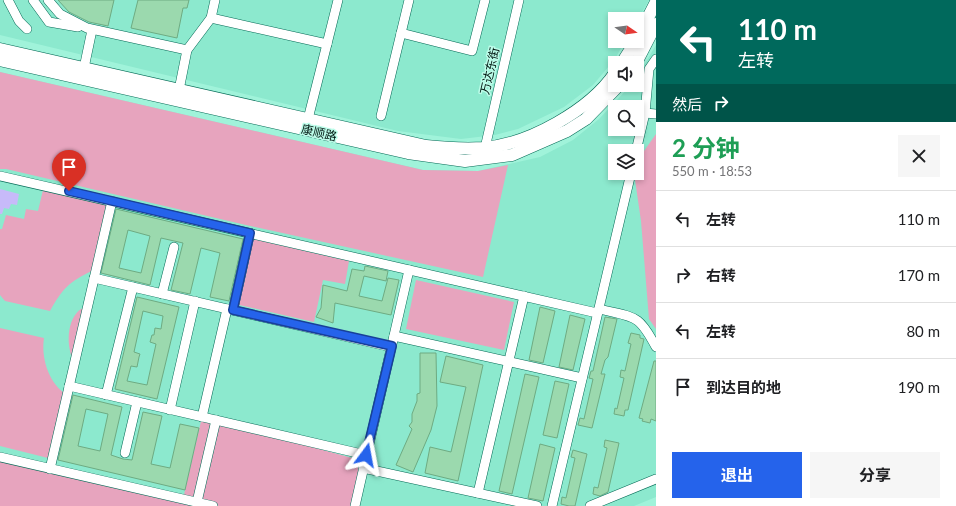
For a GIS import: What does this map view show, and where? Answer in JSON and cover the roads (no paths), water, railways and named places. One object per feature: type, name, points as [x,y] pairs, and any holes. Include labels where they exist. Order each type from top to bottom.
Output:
[{"type":"main road","points":[[644,26],[656,2]]},
{"type":"main road","points":[[640,56],[656,24]]},
{"type":"main road","name":"康顺路","points":[[0,50],[426,146],[451,148],[485,148],[510,142],[565,119],[587,103],[608,80]]},
{"type":"main road","name":"康顺路","points":[[0,60],[408,153],[465,161],[486,160],[512,154],[567,131],[586,119],[612,92]]},
{"type":"street","points":[[8,0],[19,21],[27,29]]},
{"type":"street","points":[[33,0],[49,22],[90,29],[187,50]]},
{"type":"street","points":[[48,0],[60,14],[90,29]]},
{"type":"street","points":[[179,90],[187,50],[211,18],[215,0]]},
{"type":"street","points":[[308,119],[338,0]]},
{"type":"street","points":[[380,116],[409,0]]},
{"type":"street","points":[[400,33],[472,51],[485,0]]},
{"type":"street","name":"万达东街","points":[[485,148],[519,0]]},
{"type":"street","points":[[211,18],[327,44]]},
{"type":"street","points":[[84,68],[90,29]]},
{"type":"street","points":[[638,144],[645,113],[649,69],[656,59]]},
{"type":"street","points":[[645,113],[656,114]]},
{"type":"street","points":[[0,176],[524,296],[637,318],[645,326],[656,347]]},
{"type":"street","points":[[552,506],[629,180]]},
{"type":"street","points":[[50,468],[112,201]]},
{"type":"street","points":[[202,417],[250,233]]},
{"type":"street","points":[[162,294],[174,247]]},
{"type":"street","points":[[354,506],[409,270]]},
{"type":"street","points":[[94,278],[392,346]]},
{"type":"street","points":[[106,395],[133,287]]},
{"type":"street","points":[[478,493],[524,296]]},
{"type":"street","points":[[170,410],[195,301]]},
{"type":"street","points":[[394,336],[582,378]]},
{"type":"street","points":[[69,386],[366,455]]},
{"type":"street","points":[[125,453],[137,402]]},
{"type":"street","points":[[197,502],[216,420]]},
{"type":"street","points":[[0,457],[213,506]]},
{"type":"street","points":[[363,468],[537,506]]},
{"type":"street","points":[[590,506],[656,479]]}]
